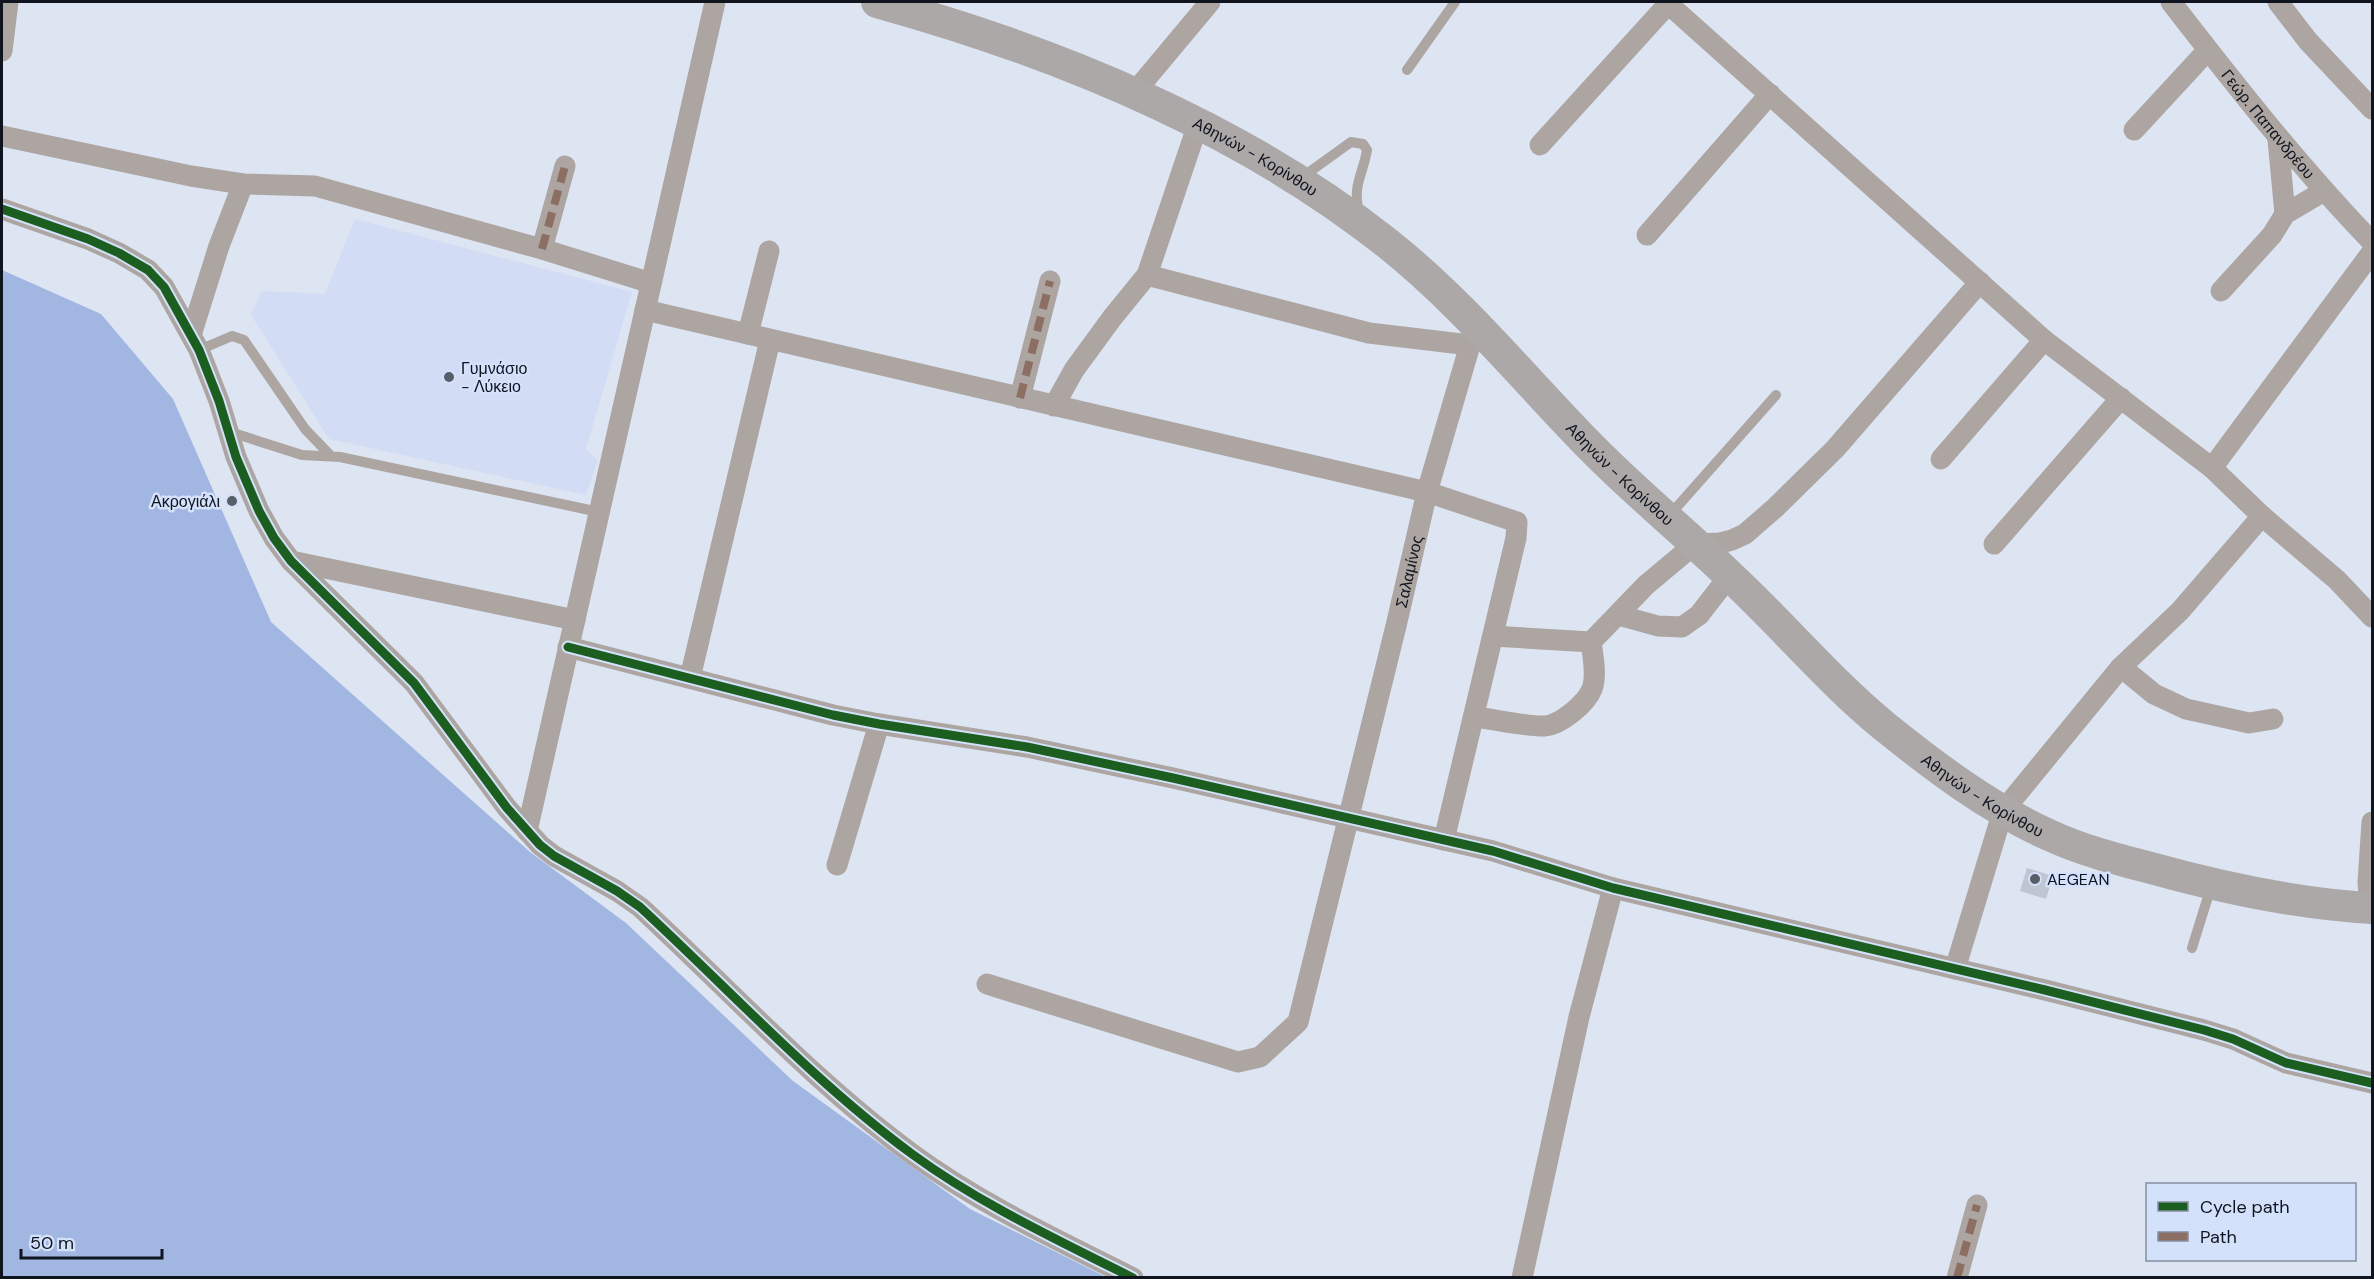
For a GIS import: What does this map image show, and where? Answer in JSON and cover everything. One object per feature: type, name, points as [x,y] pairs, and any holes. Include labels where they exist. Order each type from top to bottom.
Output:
[{"type":"main road","name":"Αθηνών - Κορίνθου","points":[[877,2],[978,32],[1134,93],[1258,156],[1361,223],[1443,290],[1474,336],[1666,519],[1730,575],[1816,663],[1882,724],[1971,791],[2003,811],[2043,833],[2091,852],[2212,884],[2273,896],[2371,908]]},
{"type":"street","points":[[2,51],[8,2]]},
{"type":"street","points":[[527,831],[715,2]]},
{"type":"street","points":[[1134,93],[1210,2]]},
{"type":"street","points":[[1540,145],[1668,2],[1838,158],[2044,340],[2212,468],[2262,516],[2337,580],[2373,617]]},
{"type":"street","name":"Γεώρ. Παπανδρέου","points":[[2171,2],[2278,140],[2373,242]]},
{"type":"street","points":[[2278,2],[2308,41],[2373,109]]},
{"type":"street","points":[[2134,130],[2207,51]]},
{"type":"street","points":[[1647,235],[1770,94]]},
{"type":"street","points":[[1054,405],[1074,370],[1147,275],[1197,124]]},
{"type":"street","points":[[2,136],[191,176],[243,184],[315,186],[651,282]]},
{"type":"street","points":[[2278,140],[2285,214]]},
{"type":"street","points":[[542,249],[565,166]]},
{"type":"street","points":[[195,342],[219,246],[243,184]]},
{"type":"street","points":[[2221,291],[2272,235],[2285,214],[2324,191]]},
{"type":"street","points":[[2,209],[88,239],[119,253],[148,270],[164,287],[195,342],[259,511],[291,561],[414,683],[507,808],[527,831],[554,856],[617,891],[640,908],[785,1046],[913,1155],[981,1198],[1133,1278]]},
{"type":"street","points":[[748,334],[770,251]]},
{"type":"street","points":[[2212,468],[2373,252]]},
{"type":"street","points":[[1147,275],[1369,333],[1474,336]]},
{"type":"street","points":[[1020,398],[1050,281]]},
{"type":"street","points":[[1493,636],[1591,642],[1646,585],[1695,544],[1720,543],[1746,534],[1835,449],[1980,282]]},
{"type":"street","points":[[645,310],[1427,492],[1517,522],[1516,538],[1444,840]]},
{"type":"street","name":"Σαλαμίνος","points":[[987,984],[1238,1062],[1260,1057],[1298,1022],[1427,492],[1474,336]]},
{"type":"street","points":[[690,678],[770,340]]},
{"type":"street","points":[[1941,459],[2044,340]]},
{"type":"street","points":[[1994,544],[2121,398]]},
{"type":"street","points":[[1955,969],[2003,811],[2121,667],[2180,611],[2262,516]]},
{"type":"street","points":[[291,561],[575,620]]},
{"type":"street","points":[[1618,615],[1658,626],[1683,627],[1699,615],[1730,575]]},
{"type":"street","points":[[1474,717],[1546,726],[1564,719],[1577,709],[1592,689],[1594,668],[1591,642]]},
{"type":"street","points":[[568,647],[879,724],[1027,747],[1444,840],[1493,852],[1613,888],[2204,1030],[2233,1039],[2286,1063],[2373,1083]]},
{"type":"street","points":[[2121,667],[2154,694],[2186,709],[2249,723],[2273,719]]},
{"type":"street","points":[[837,865],[879,724]]},
{"type":"street","points":[[2371,908],[2368,882],[2373,822]]},
{"type":"street","points":[[1522,1278],[1579,1017],[1613,888]]},
{"type":"street","points":[[1957,1278],[1977,1205]]},
{"type":"lane","points":[[1407,70],[1455,2]]},
{"type":"lane","points":[[1295,180],[1306,176],[1351,142],[1363,144],[1367,150],[1365,162],[1357,179],[1356,201],[1361,223]]},
{"type":"lane","points":[[195,342],[232,336],[244,340],[305,429],[330,455]]},
{"type":"lane","points":[[1666,519],[1776,396]]},
{"type":"lane","points":[[227,431],[302,455],[330,455],[599,512]]},
{"type":"lane","points":[[2192,948],[2212,884]]},
{"type":"shaded area","name":"Γυμνάσιο - Λύκειο","points":[[355,219],[632,292],[586,449],[598,460],[586,495],[329,439],[251,315],[261,291],[325,294]]},
{"type":"water","points":[[2,270],[101,314],[173,399],[271,622],[530,852],[626,923],[793,1081],[970,1209],[1106,1277],[2,1277]]},
{"type":"building","points":[[2027,868],[2053,876],[2046,899],[2020,891]]},
{"type":"marked path","points":[[542,249],[565,166]]},
{"type":"marked path","points":[[1020,398],[1050,281]]},
{"type":"marked path","points":[[1957,1278],[1977,1205]]},
{"type":"cycle path","points":[[2,209],[88,239],[119,253],[148,270],[164,287],[199,350],[219,401],[236,457],[259,511],[274,538],[291,561],[414,683],[507,808],[540,845],[554,856],[617,891],[640,907],[806,1066],[912,1154],[992,1205],[1133,1278]]},
{"type":"cycle path","points":[[568,647],[833,715],[1027,747],[1493,851],[1613,888],[2204,1030],[2233,1039],[2286,1063],[2372,1083]]},
{"type":"place","name":"Γυμνάσιο - Λύκειο","points":[[449,377]]},
{"type":"place","name":"Ακρογιάλι","points":[[232,501]]},
{"type":"place","name":"AEGEAN","points":[[2035,879]]}]
